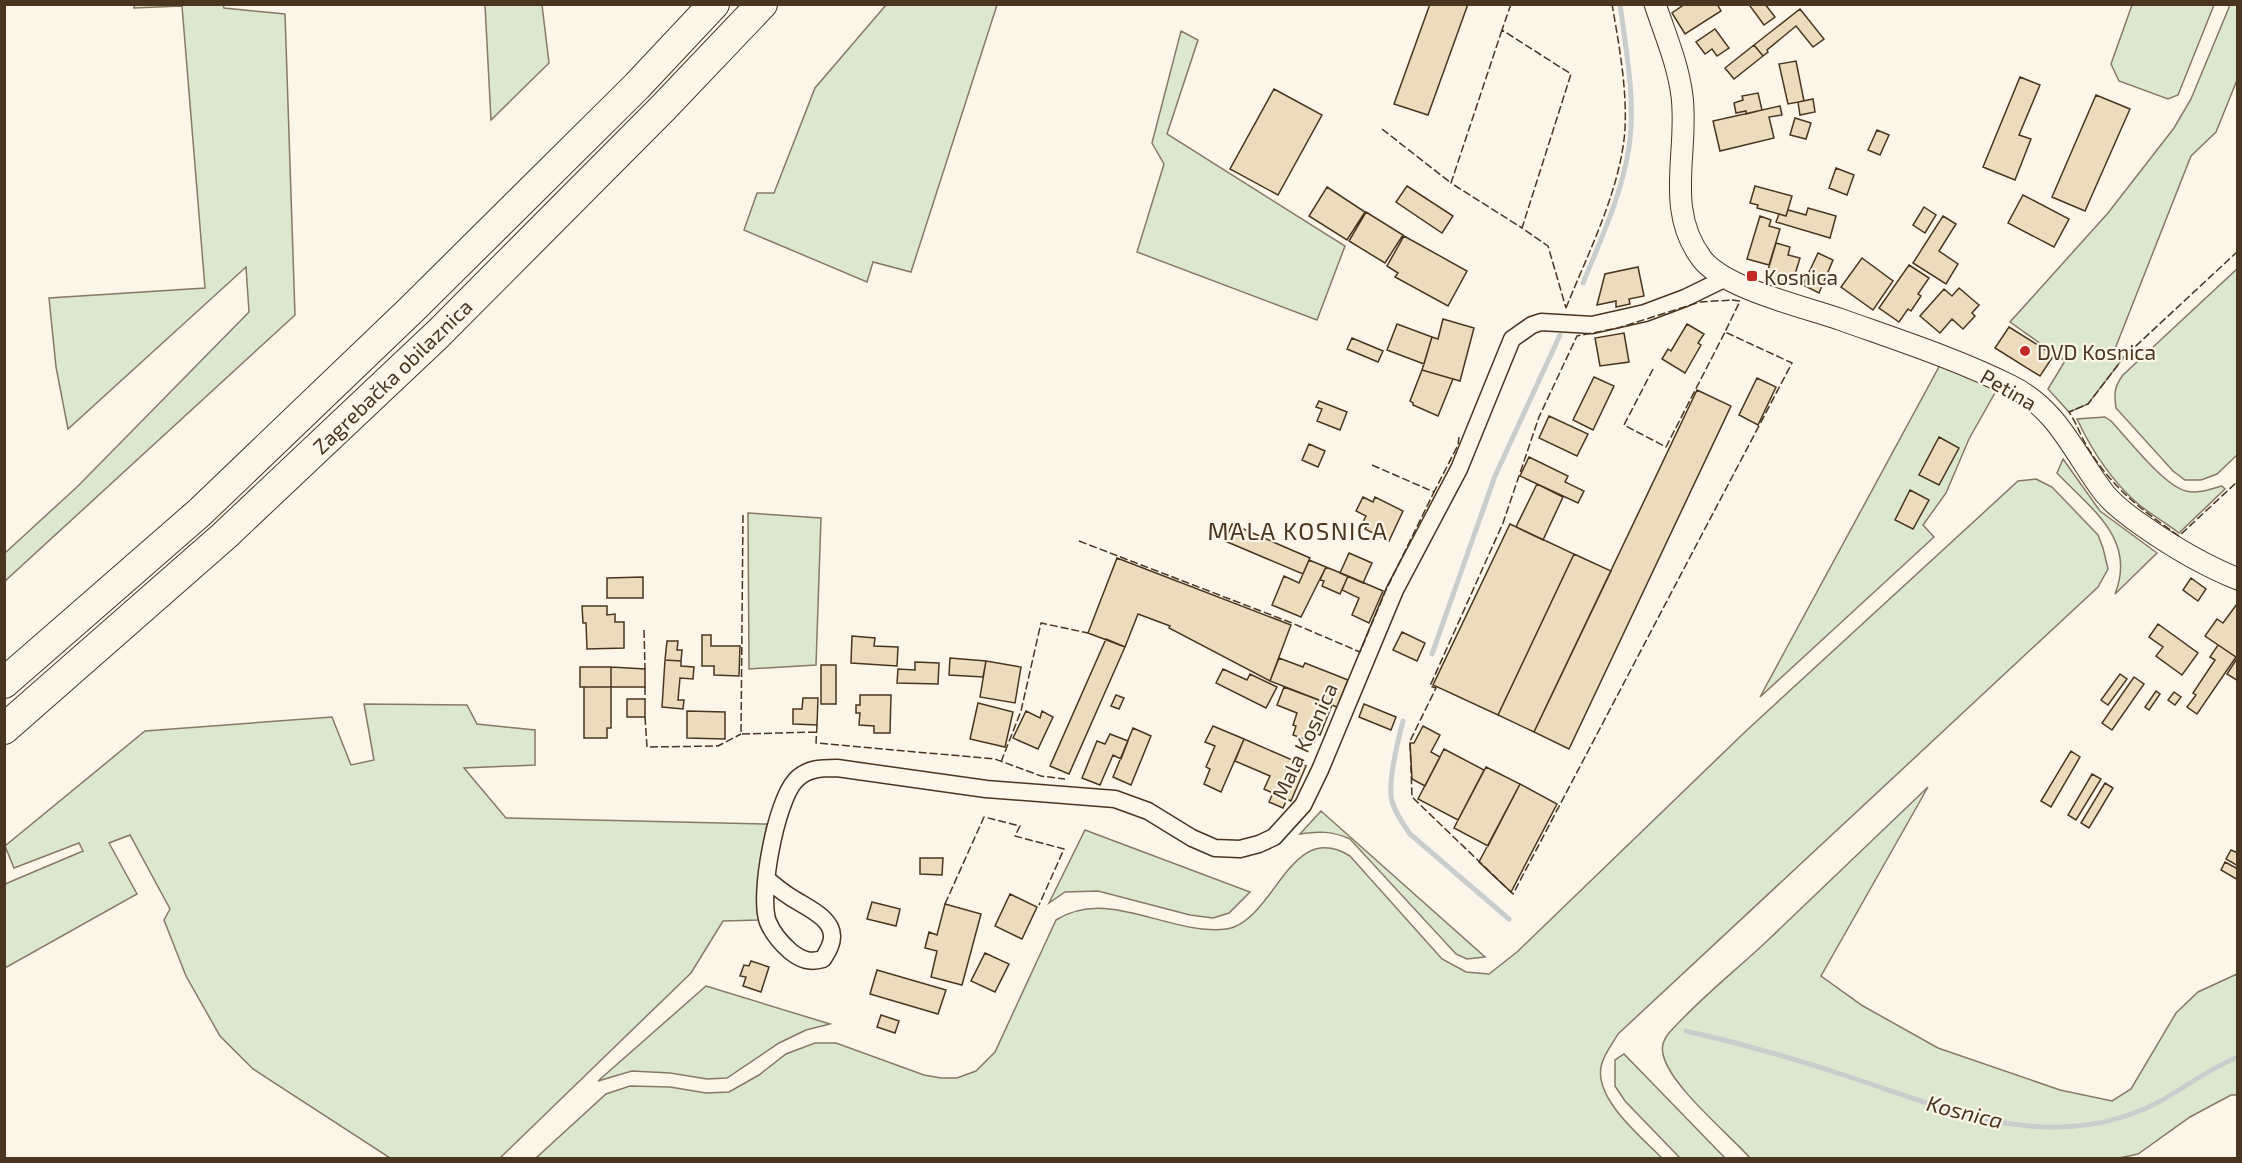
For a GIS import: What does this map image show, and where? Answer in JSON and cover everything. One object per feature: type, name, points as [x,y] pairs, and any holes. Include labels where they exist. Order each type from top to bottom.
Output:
[{"type":"highway","name":"Zagrebačka obilaznica","points":[[4,683],[207,504],[412,309],[629,94],[714,4]]},
{"type":"highway","name":"Zagrebačka obilaznica","points":[[4,729],[224,536],[438,334],[663,108],[762,4]]},
{"type":"street","name":"Petina","points":[[1655,4],[1674,61],[1682,97],[1679,194],[1681,212],[1695,248],[1713,270],[1726,278],[1957,362],[2026,393],[2040,404],[2062,429],[2106,495],[2130,517],[2175,549],[2204,565],[2238,579]]},
{"type":"street","name":"Mala Kosnica","points":[[767,879],[814,912],[827,924],[832,935],[823,959],[811,962],[796,956],[779,942],[768,921],[765,900],[767,879],[775,827],[783,800],[795,780],[819,768],[837,768],[986,789],[1130,803],[1148,811],[1192,838],[1215,848],[1240,849],[1274,837],[1303,805],[1320,770],[1395,590],[1459,469],[1512,339],[1541,322],[1592,325],[1636,315],[1685,298],[1726,278]]},
{"type":"green space","points":[[134,5],[223,5],[224,8],[285,14],[295,315],[5,581],[5,553],[78,486],[249,312],[246,267],[68,429],[56,367],[49,298],[205,288],[182,6],[134,8]]},
{"type":"green space","points":[[485,5],[542,5],[549,63],[491,120]]},
{"type":"green space","points":[[886,5],[997,5],[911,272],[873,262],[867,282],[744,230],[757,193],[774,193],[815,88]]},
{"type":"green space","points":[[2132,5],[2214,5],[2178,95],[2168,99],[2119,81],[2111,64]]},
{"type":"green space","points":[[2230,5],[2237,5],[2237,80],[2216,132],[2191,156],[2113,354],[2124,357],[2088,404],[2069,412],[2048,389],[2065,361],[2010,322],[2108,213],[2174,128],[2191,99]]},
{"type":"green space","points":[[1181,31],[1198,40],[1167,134],[1345,246],[1317,320],[1137,252],[1164,164],[1152,143]]},
{"type":"green space","points":[[2237,269],[2237,455],[2217,474],[2201,480],[2185,480],[2173,471],[2116,408],[2115,391],[2123,375]]},
{"type":"green space","points":[[1940,365],[1982,382],[1996,391],[1969,439],[1946,493],[1923,525],[1934,537],[1760,697]]},
{"type":"green space","points":[[2105,417],[2157,471],[2177,487],[2191,492],[2222,486],[2225,489],[2179,533],[2142,507],[2119,485],[2096,454],[2077,419]]},
{"type":"green space","points":[[2063,459],[2100,511],[2157,553],[2115,594],[2120,574],[2120,557],[2115,541],[2107,526],[2096,513],[2057,473]]},
{"type":"green space","points":[[2036,479],[2052,487],[2098,535],[2108,569],[2098,587],[1618,1034],[1602,1063],[1601,1076],[1604,1089],[1620,1115],[1662,1158],[536,1158],[606,1094],[630,1086],[670,1087],[706,1093],[729,1092],[759,1075],[786,1054],[815,1043],[836,1043],[924,1075],[941,1078],[957,1078],[976,1071],[995,1052],[1056,920],[1073,912],[1091,908],[1128,912],[1202,929],[1218,930],[1234,927],[1249,918],[1300,858],[1314,850],[1330,848],[1350,856],[1442,959],[1466,972],[1489,974],[1517,952],[1747,730],[2018,481]]},
{"type":"green space","points":[[748,513],[821,518],[816,665],[749,669]]},
{"type":"green space","points":[[364,704],[467,705],[477,724],[535,730],[535,765],[464,768],[506,818],[767,824],[760,872],[759,920],[723,921],[691,973],[500,1158],[390,1158],[253,1069],[220,1036],[186,976],[164,920],[170,909],[130,835],[109,843],[137,894],[5,968],[5,884],[83,851],[79,843],[14,868],[5,846],[145,731],[332,717],[351,765],[374,760]]},
{"type":"green space","points":[[1928,787],[1821,976],[1863,1006],[1938,1048],[2060,1090],[2112,1101],[2131,1089],[2176,1013],[2198,992],[2237,974],[2237,1095],[2231,1095],[2190,1117],[2138,1154],[2119,1158],[1750,1158],[1701,1109],[1676,1080],[1663,1054],[1664,1040],[1692,1009],[1766,942]]},
{"type":"green space","points":[[1321,811],[1485,957],[1467,959],[1456,954],[1350,839],[1325,832],[1300,834]]},
{"type":"green space","points":[[1085,830],[1250,892],[1229,913],[1213,918],[1190,915],[1098,891],[1065,892],[1049,903]]},
{"type":"green space","points":[[706,986],[830,1024],[806,1030],[779,1043],[727,1078],[707,1079],[670,1073],[632,1071],[598,1081]]},
{"type":"green space","points":[[1624,1054],[1725,1158],[1680,1158],[1625,1101],[1615,1086],[1615,1060]]},
{"type":"building","points":[[1430,4],[1468,4],[1428,115],[1394,104]]},
{"type":"building","points":[[1685,4],[1717,4],[1721,11],[1685,34],[1672,13]]},
{"type":"building","points":[[1751,4],[1765,4],[1775,17],[1764,25],[1750,6]]},
{"type":"building","points":[[1800,9],[1824,39],[1813,47],[1796,26],[1763,56],[1754,45]]},
{"type":"building","points":[[1715,29],[1729,48],[1717,56],[1712,49],[1705,54],[1696,42]]},
{"type":"building","points":[[1754,45],[1763,56],[1734,79],[1725,68]]},
{"type":"building","points":[[1796,61],[1804,101],[1788,104],[1779,64]]},
{"type":"building","points":[[2020,77],[2040,85],[2019,135],[2031,139],[2015,180],[1983,167]]},
{"type":"building","points":[[1274,89],[1322,115],[1278,195],[1230,169]]},
{"type":"building","points":[[1758,93],[1762,110],[1746,114],[1746,111],[1736,113],[1734,103],[1743,100],[1742,96]]},
{"type":"building","points":[[2096,95],[2130,109],[2085,211],[2052,197]]},
{"type":"building","points":[[1813,99],[1815,112],[1800,115],[1798,102]]},
{"type":"building","points":[[1780,106],[1782,115],[1769,117],[1774,138],[1720,151],[1713,121]]},
{"type":"building","points":[[1795,118],[1811,123],[1806,139],[1790,135]]},
{"type":"building","points":[[1877,130],[1889,135],[1880,155],[1868,150]]},
{"type":"building","points":[[1836,168],[1854,175],[1847,195],[1829,188]]},
{"type":"building","points":[[1407,186],[1453,216],[1442,233],[1396,202]]},
{"type":"building","points":[[1755,186],[1792,196],[1786,216],[1757,208],[1758,205],[1750,203]]},
{"type":"building","points":[[1327,187],[1365,212],[1347,240],[1309,216]]},
{"type":"building","points":[[2023,195],[2069,219],[2054,247],[2008,223]]},
{"type":"building","points":[[1924,207],[1936,215],[1925,233],[1913,225]]},
{"type":"building","points":[[1808,208],[1836,216],[1830,238],[1776,222],[1779,214],[1786,216],[1788,210],[1806,215]]},
{"type":"building","points":[[1366,212],[1403,235],[1385,263],[1349,241]]},
{"type":"building","points":[[1760,216],[1771,220],[1769,226],[1780,229],[1769,265],[1747,259]]},
{"type":"building","points":[[1943,216],[1956,224],[1939,251],[1958,264],[1946,284],[1913,263]]},
{"type":"building","points":[[1404,236],[1467,271],[1448,306],[1395,277],[1398,273],[1387,266]]},
{"type":"building","points":[[1776,243],[1790,247],[1788,255],[1800,258],[1792,284],[1766,277]]},
{"type":"building","points":[[1818,253],[1833,260],[1819,293],[1803,285]]},
{"type":"building","points":[[1862,258],[1893,281],[1873,310],[1841,287]]},
{"type":"building","points":[[1909,265],[1929,278],[1918,294],[1921,296],[1911,311],[1908,309],[1899,322],[1879,308]]},
{"type":"building","points":[[1638,267],[1644,296],[1629,299],[1630,304],[1616,307],[1616,301],[1597,305],[1605,274]]},
{"type":"building","points":[[1959,288],[1979,305],[1972,313],[1975,316],[1963,329],[1952,319],[1940,333],[1920,316],[1944,289],[1952,296]]},
{"type":"building","points":[[1443,319],[1474,328],[1460,381],[1422,370],[1432,337],[1438,339]]},
{"type":"building","points":[[1397,324],[1432,337],[1424,364],[1387,350]]},
{"type":"building","points":[[1687,324],[1704,334],[1698,343],[1701,345],[1685,373],[1662,359],[1668,349],[1671,351]]},
{"type":"building","name":"DVD Kosnica","points":[[2009,327],[2054,355],[2040,376],[1995,348]]},
{"type":"building","points":[[1624,333],[1629,362],[1600,366],[1595,338]]},
{"type":"building","points":[[1352,338],[1383,351],[1378,362],[1347,349]]},
{"type":"building","points":[[1422,370],[1453,379],[1438,416],[1413,405],[1410,401]]},
{"type":"building","points":[[1594,377],[1614,386],[1593,430],[1573,420]]},
{"type":"building","points":[[1757,378],[1776,387],[1758,425],[1739,415]]},
{"type":"building","points":[[1697,390],[1731,406],[1569,749],[1534,732]]},
{"type":"building","points":[[1319,401],[1347,412],[1340,430],[1317,421],[1322,409],[1316,407]]},
{"type":"building","points":[[1549,416],[1588,434],[1577,456],[1539,438]]},
{"type":"building","points":[[1939,437],[1959,448],[1939,485],[1919,475]]},
{"type":"building","points":[[1309,444],[1325,451],[1318,467],[1302,460]]},
{"type":"building","points":[[1529,457],[1568,476],[1565,482],[1584,491],[1578,503],[1520,476]]},
{"type":"building","points":[[1537,484],[1563,497],[1543,540],[1516,527]]},
{"type":"building","points":[[1910,490],[1929,500],[1913,529],[1895,520]]},
{"type":"building","points":[[1363,497],[1373,502],[1375,497],[1403,511],[1389,541],[1365,529],[1368,525],[1363,522],[1366,516],[1356,511]]},
{"type":"building","points":[[1232,524],[1310,558],[1303,574],[1225,541]]},
{"type":"building","points":[[1510,524],[1574,554],[1498,715],[1433,685]]},
{"type":"building","points":[[1349,553],[1372,563],[1363,583],[1340,573]]},
{"type":"building","points":[[1574,554],[1611,571],[1534,732],[1498,715]]},
{"type":"building","points":[[1117,558],[1291,625],[1270,681],[1169,628],[1170,626],[1138,614],[1125,647],[1088,633]]},
{"type":"building","points":[[1309,560],[1326,567],[1301,617],[1272,605],[1284,576],[1299,583]]},
{"type":"building","points":[[1326,567],[1348,576],[1340,594],[1322,586],[1324,581],[1320,580]]},
{"type":"building","points":[[1348,576],[1383,591],[1369,623],[1352,615],[1359,598],[1342,590]]},
{"type":"building","points":[[643,577],[643,598],[607,598],[607,578]]},
{"type":"building","points":[[2191,578],[2206,589],[2198,601],[2183,590]]},
{"type":"building","points":[[2237,604],[2238,655],[2236,657],[2205,636],[2217,619],[2223,623]]},
{"type":"building","points":[[582,606],[607,606],[607,615],[615,614],[615,622],[624,622],[624,648],[587,649],[586,623],[583,623]]},
{"type":"building","points":[[2158,624],[2198,653],[2182,675],[2156,656],[2163,647],[2149,637]]},
{"type":"building","points":[[1402,632],[1425,643],[1417,661],[1393,650]]},
{"type":"building","points":[[702,635],[711,635],[711,646],[740,646],[739,676],[714,675],[714,666],[702,666]]},
{"type":"building","points":[[852,636],[875,638],[874,646],[898,647],[897,666],[851,663]]},
{"type":"building","points":[[1106,639],[1125,647],[1069,774],[1050,766]]},
{"type":"building","points":[[667,641],[678,641],[677,650],[682,650],[681,661],[665,660]]},
{"type":"building","points":[[2218,645],[2236,657],[2197,714],[2187,707],[2196,695],[2193,693],[2215,660],[2210,657]]},
{"type":"building","points":[[950,658],[986,661],[983,677],[949,675]]},
{"type":"building","points":[[1279,658],[1303,667],[1305,663],[1348,680],[1337,707],[1270,681]]},
{"type":"building","points":[[665,660],[681,661],[681,666],[694,667],[693,679],[680,678],[678,700],[684,700],[683,709],[662,707]]},
{"type":"building","points":[[2236,660],[2238,661],[2238,681],[2227,674]]},
{"type":"building","points":[[986,661],[1021,667],[1015,703],[980,697]]},
{"type":"building","points":[[915,662],[939,663],[938,684],[897,683],[898,669],[915,670]]},
{"type":"building","points":[[821,665],[836,665],[836,704],[821,704]]},
{"type":"building","points":[[580,667],[611,667],[611,687],[580,687]]},
{"type":"building","points":[[611,667],[645,669],[645,687],[611,687]]},
{"type":"building","points":[[1223,669],[1247,680],[1250,674],[1277,687],[1266,708],[1216,683]]},
{"type":"building","points":[[2120,674],[2127,679],[2108,705],[2101,700]]},
{"type":"building","points":[[2134,677],[2144,684],[2112,730],[2102,723]]},
{"type":"building","points":[[584,687],[611,687],[611,728],[607,728],[607,738],[584,738]]},
{"type":"building","points":[[1284,687],[1332,705],[1320,735],[1317,734],[1314,742],[1293,735],[1297,713],[1277,705]]},
{"type":"building","points":[[2156,691],[2160,694],[2149,710],[2145,707]]},
{"type":"building","points":[[2174,692],[2181,697],[2175,705],[2168,700]]},
{"type":"building","points":[[860,695],[891,695],[890,733],[874,733],[874,726],[859,725],[860,713],[856,713],[856,705],[860,705]]},
{"type":"building","points":[[1116,695],[1124,698],[1119,709],[1111,706]]},
{"type":"building","points":[[803,698],[818,698],[817,725],[793,724],[793,709],[802,709]]},
{"type":"building","points":[[627,699],[645,699],[645,717],[627,717]]},
{"type":"building","points":[[978,703],[1013,712],[1005,747],[970,739]]},
{"type":"building","points":[[1364,704],[1396,717],[1391,730],[1359,717]]},
{"type":"building","points":[[687,711],[725,712],[725,739],[687,738]]},
{"type":"building","points":[[1026,711],[1040,718],[1042,711],[1053,717],[1038,749],[1013,738]]},
{"type":"building","points":[[1213,726],[1244,739],[1221,792],[1204,784],[1210,769],[1206,767],[1215,746],[1205,742]]},
{"type":"building","points":[[1423,726],[1440,735],[1431,752],[1440,757],[1425,786],[1412,779],[1410,743],[1414,743]]},
{"type":"building","points":[[1133,728],[1151,736],[1131,785],[1113,777]]},
{"type":"building","points":[[1110,734],[1128,741],[1121,759],[1113,755],[1100,785],[1082,778],[1097,741],[1105,744]]},
{"type":"building","points":[[1244,739],[1306,766],[1291,801],[1287,799],[1283,808],[1269,802],[1273,793],[1264,789],[1270,776],[1235,761]]},
{"type":"building","points":[[1444,749],[1484,770],[1458,820],[1418,799]]},
{"type":"building","points":[[2071,751],[2080,757],[2051,807],[2041,801]]},
{"type":"building","points":[[1486,767],[1520,784],[1488,846],[1454,828]]},
{"type":"building","points":[[2092,774],[2101,779],[2076,820],[2068,815]]},
{"type":"building","points":[[2105,783],[2113,788],[2089,828],[2081,823]]},
{"type":"building","points":[[1520,784],[1557,804],[1511,892],[1479,862]]},
{"type":"building","points":[[2231,850],[2238,853],[2238,866],[2226,859]]},
{"type":"building","points":[[920,858],[943,858],[942,875],[920,874]]},
{"type":"building","points":[[2225,862],[2238,869],[2238,880],[2221,870]]},
{"type":"building","points":[[1010,894],[1037,907],[1022,939],[995,926]]},
{"type":"building","points":[[872,902],[900,909],[896,926],[867,919]]},
{"type":"building","points":[[945,904],[981,914],[962,985],[931,977],[937,951],[925,948],[929,932],[937,935]]},
{"type":"building","points":[[985,953],[1009,964],[995,992],[971,981]]},
{"type":"building","points":[[751,961],[769,967],[761,992],[743,986],[746,977],[740,976],[744,965],[749,966]]},
{"type":"building","points":[[877,970],[946,990],[938,1014],[870,994]]},
{"type":"building","points":[[881,1015],[899,1021],[895,1033],[877,1027]]},
{"type":"waterway","points":[[1583,283],[1616,199],[1629,147],[1631,94],[1620,4]]},
{"type":"waterway","points":[[1432,654],[1495,476],[1560,335]]},
{"type":"waterway","points":[[1403,721],[1391,783],[1392,801],[1397,814],[1410,834],[1509,919]]},
{"type":"waterway","name":"Kosnica","points":[[1686,1031],[1793,1059],[1959,1112],[1993,1121],[2028,1126],[2063,1127],[2098,1123],[2134,1113],[2161,1101],[2238,1057]]},
{"type":"fence","points":[[1511,4],[1502,30],[1571,74],[1522,228],[1548,246],[1566,308]]},
{"type":"fence","points":[[1566,308],[1610,198],[1622,152],[1625,98],[1612,4]]},
{"type":"fence","points":[[1502,30],[1451,183],[1522,228]]},
{"type":"fence","points":[[1382,129],[1451,183]]},
{"type":"fence","points":[[2238,251],[2124,357],[2088,404],[2069,412],[2086,445],[2116,485],[2151,516],[2179,536],[2238,481]]},
{"type":"fence","points":[[1732,300],[1740,301],[1725,332],[1792,363],[1513,894],[1412,797],[1410,741],[1436,688],[1430,686],[1503,523],[1539,417],[1577,336],[1618,328],[1700,302],[1732,300]]},
{"type":"fence","points":[[1653,369],[1624,425],[1666,447],[1725,332]]},
{"type":"fence","points":[[1372,465],[1434,492],[1458,445],[1459,437]]},
{"type":"fence","points":[[1079,541],[1292,623],[1360,652],[1385,592],[1434,492]]},
{"type":"fence","points":[[743,515],[741,734],[817,732]]},
{"type":"fence","points":[[1001,762],[1021,711],[1041,623],[1088,633]]},
{"type":"fence","points":[[644,630],[645,669]]},
{"type":"fence","points":[[645,687],[645,699]]},
{"type":"fence","points":[[645,717],[647,747],[718,746],[741,734]]},
{"type":"fence","points":[[817,725],[816,743],[995,759],[1041,776],[1065,779]]},
{"type":"fence","points":[[945,904],[984,817],[1020,826],[1015,836],[1064,849],[1039,905]]},
{"type":"place","name":"Kosnica","points":[[1752,276]]},
{"type":"place","name":"DVD Kosnica","points":[[2025,351]]},
{"type":"district","name":"MALA KOSNICA","points":[[1298,530]]}]
